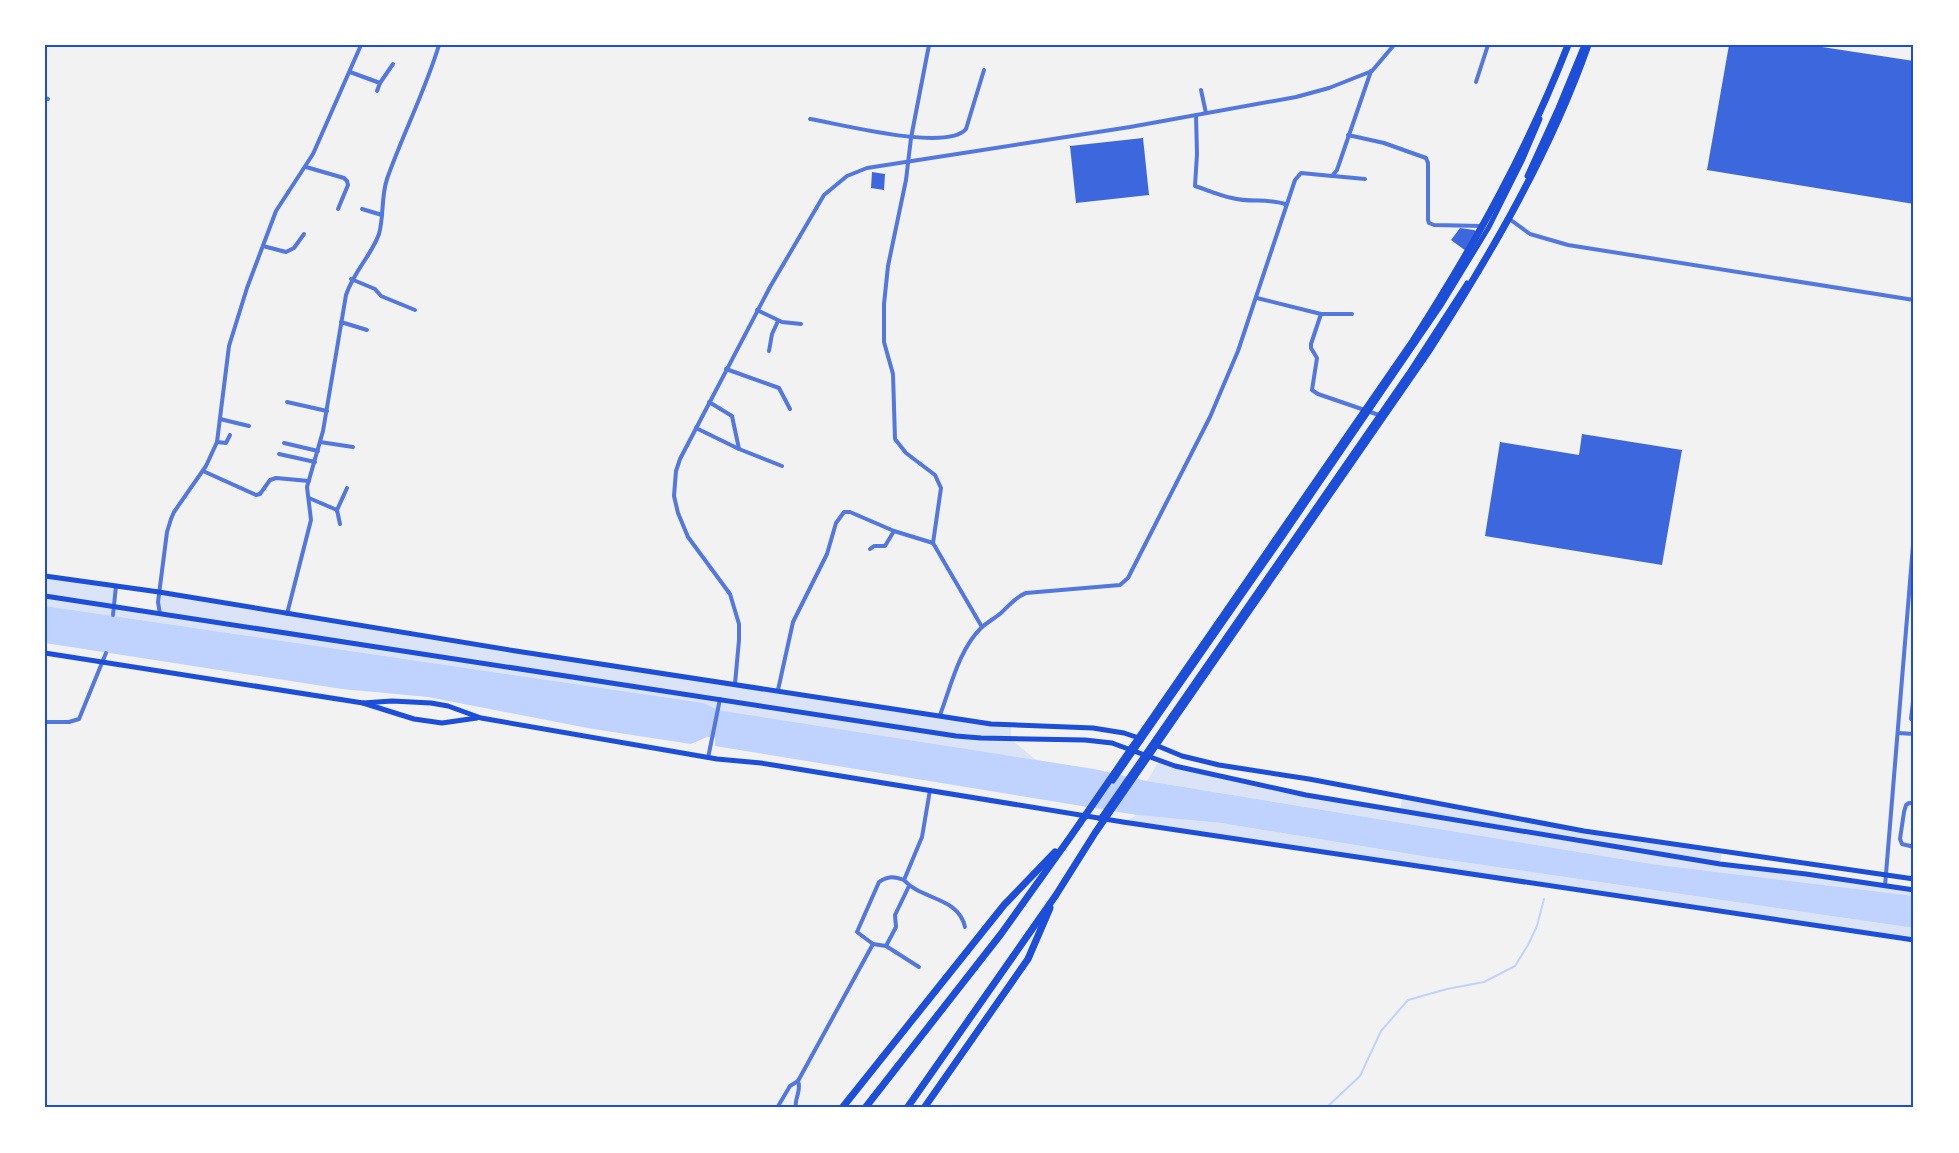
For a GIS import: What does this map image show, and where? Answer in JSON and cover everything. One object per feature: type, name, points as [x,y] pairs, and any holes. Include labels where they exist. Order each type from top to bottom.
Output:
[{"type":"highway","points":[[865,1108],[1001,934],[1413,341],[1456,274],[1519,160],[1569,45]]},
{"type":"highway","points":[[907,1108],[1056,895],[1095,833],[1428,352],[1506,226],[1536,168],[1586,45]]},
{"type":"highway","points":[[840,1108],[865,1080],[1004,905],[1071,836]]},
{"type":"highway","points":[[924,1108],[1028,959],[1056,895]]},
{"type":"main road","points":[[1088,817],[1370,410],[1461,274],[1489,227],[1522,161],[1569,45]]},
{"type":"main road","points":[[1100,819],[1379,415],[1470,279],[1507,217],[1586,45]]},
{"type":"main road","points":[[1461,274],[1470,279]]},
{"type":"main road","points":[[45,576],[940,715],[1011,725],[1092,728],[1124,733],[1142,739]]},
{"type":"main road","points":[[45,596],[719,702],[956,736],[1099,741],[1216,776],[1306,795],[1720,864],[1914,890]]},
{"type":"main road","points":[[45,652],[363,704],[414,719],[442,723],[466,718],[481,718]]},
{"type":"main road","points":[[363,704],[392,701],[431,703],[448,706],[481,718],[708,758],[761,763],[1100,819],[1914,940]]},
{"type":"main road","points":[[1011,725],[1011,739]]},
{"type":"main road","points":[[1152,743],[1197,760],[1584,831],[1722,853],[1914,879]]},
{"type":"main road","points":[[1400,811],[1402,798]]},
{"type":"main road","points":[[1582,842],[1584,831]]},
{"type":"main road","points":[[1720,864],[1722,853]]},
{"type":"main road","points":[[1806,874],[1807,865]]},
{"type":"street","points":[[160,614],[159,592],[167,532],[174,512],[203,471],[217,442],[227,354],[232,331],[276,211],[306,167],[351,72],[361,45]]},
{"type":"street","points":[[287,614],[311,520],[307,487],[327,411],[346,295],[351,279],[371,252],[379,234],[385,186],[409,122],[430,76],[439,45]]},
{"type":"street","points":[[929,45],[888,266],[884,304],[884,342],[893,374],[895,439],[906,453],[935,475],[941,488],[933,543],[982,627]]},
{"type":"street","points":[[1332,176],[1337,170],[1372,71],[1394,45]]},
{"type":"street","points":[[1476,82],[1488,45]]},
{"type":"street","points":[[377,91],[393,64]]},
{"type":"street","points":[[810,119],[910,138],[952,137],[962,134],[966,129],[984,70]]},
{"type":"street","points":[[735,684],[740,640],[735,609],[730,594],[688,537],[678,513],[674,496],[674,481],[680,459],[726,369],[824,195],[855,172],[909,160],[1130,127],[1296,97],[1329,88],[1372,71]]},
{"type":"street","points":[[351,72],[380,83]]},
{"type":"street","points":[[1201,90],[1206,113]]},
{"type":"street","points":[[1196,115],[1195,186],[1232,198],[1250,201],[1262,199],[1285,204]]},
{"type":"street","points":[[1348,135],[1383,143],[1426,158],[1429,223],[1489,227]]},
{"type":"street","points":[[306,167],[344,178],[347,181],[348,185],[338,209]]},
{"type":"street","points":[[940,715],[968,645],[982,627],[1018,596],[1026,593],[1120,585],[1128,578],[1210,417],[1238,351],[1257,298],[1285,204],[1295,180],[1301,173],[1365,179]]},
{"type":"street","points":[[362,209],[382,215]]},
{"type":"street","points":[[1507,217],[1530,234],[1568,245],[1914,300]]},
{"type":"street","points":[[263,246],[286,252],[294,248],[304,234]]},
{"type":"street","points":[[351,279],[375,290],[381,296],[415,310]]},
{"type":"street","points":[[1257,298],[1321,314],[1352,314]]},
{"type":"street","points":[[758,310],[778,321],[801,324]]},
{"type":"street","points":[[1321,314],[1311,344],[1317,358],[1312,390],[1379,415]]},
{"type":"street","points":[[769,351],[772,334],[778,321]]},
{"type":"street","points":[[341,322],[367,330]]},
{"type":"street","points":[[726,369],[779,388],[790,409]]},
{"type":"street","points":[[287,402],[327,411]]},
{"type":"street","points":[[709,402],[732,416],[739,449]]},
{"type":"street","points":[[220,419],[249,426]]},
{"type":"street","points":[[696,428],[739,449],[782,466]]},
{"type":"street","points":[[217,442],[226,443],[230,435]]},
{"type":"street","points":[[320,442],[353,447]]},
{"type":"street","points":[[284,443],[318,451]]},
{"type":"street","points":[[279,454],[315,462]]},
{"type":"street","points":[[203,471],[256,495],[260,494],[270,480],[276,478],[309,481]]},
{"type":"street","points":[[340,524],[337,510],[346,488]]},
{"type":"street","points":[[309,498],[337,510]]},
{"type":"street","points":[[778,690],[793,622],[826,554],[842,514],[846,511],[850,512],[894,531],[933,543]]},
{"type":"street","points":[[870,549],[874,546],[887,545],[894,531]]},
{"type":"street","points":[[1885,886],[1914,532]]},
{"type":"street","points":[[113,615],[116,586]]},
{"type":"street","points":[[45,722],[69,722],[79,719],[106,653]]},
{"type":"street","points":[[1911,719],[1914,694]]},
{"type":"street","points":[[708,758],[719,702]]},
{"type":"street","points":[[1898,733],[1914,734]]},
{"type":"street","points":[[904,880],[922,837],[930,790]]},
{"type":"street","points":[[1914,803],[1909,803],[1905,807],[1900,839],[1902,844],[1914,847]]},
{"type":"street","points":[[919,967],[886,946],[873,944],[857,932],[875,889],[885,878],[897,877],[909,886],[932,895],[959,912],[964,919],[965,927]]},
{"type":"street","points":[[886,946],[896,927],[895,915],[909,886]]},
{"type":"street","points":[[777,1108],[790,1086],[798,1082],[873,944]]},
{"type":"street","points":[[796,1108],[796,1097],[800,1089],[798,1082]]},
{"type":"shaded area","points":[[45,576],[116,586],[115,606],[159,614],[159,592],[516,651],[1011,725],[1011,739],[1036,760],[718,710],[704,703],[45,606]]},
{"type":"shaded area","points":[[1159,761],[1216,776],[1400,811],[1402,798],[1722,853],[1720,864],[1914,890],[1914,896],[1652,864],[1147,781]]},
{"type":"shaded area","points":[[1137,815],[1221,823],[1428,857],[1914,928],[1914,941],[1123,822]]},
{"type":"water","points":[[45,606],[704,703],[718,710],[1094,769],[1147,781],[1652,864],[1914,896],[1914,928],[1428,857],[1221,823],[1137,815],[715,746],[715,738],[707,737],[691,744],[593,729],[428,697],[342,689],[45,643]]},
{"type":"building","points":[[1729,45],[1809,45],[1914,61],[1914,204],[1707,170]]},
{"type":"building","points":[[1143,138],[1149,195],[1076,203],[1070,146]]},
{"type":"building","points":[[872,172],[885,174],[884,190],[871,188]]},
{"type":"building","points":[[1460,228],[1479,233],[1466,251],[1451,240]]},
{"type":"building","points":[[1582,434],[1682,450],[1662,565],[1485,536],[1500,442],[1579,455]]},
{"type":"waterway","points":[[1326,1108],[1360,1076],[1381,1031],[1408,1000],[1484,982],[1515,966],[1537,926],[1544,899]]}]
